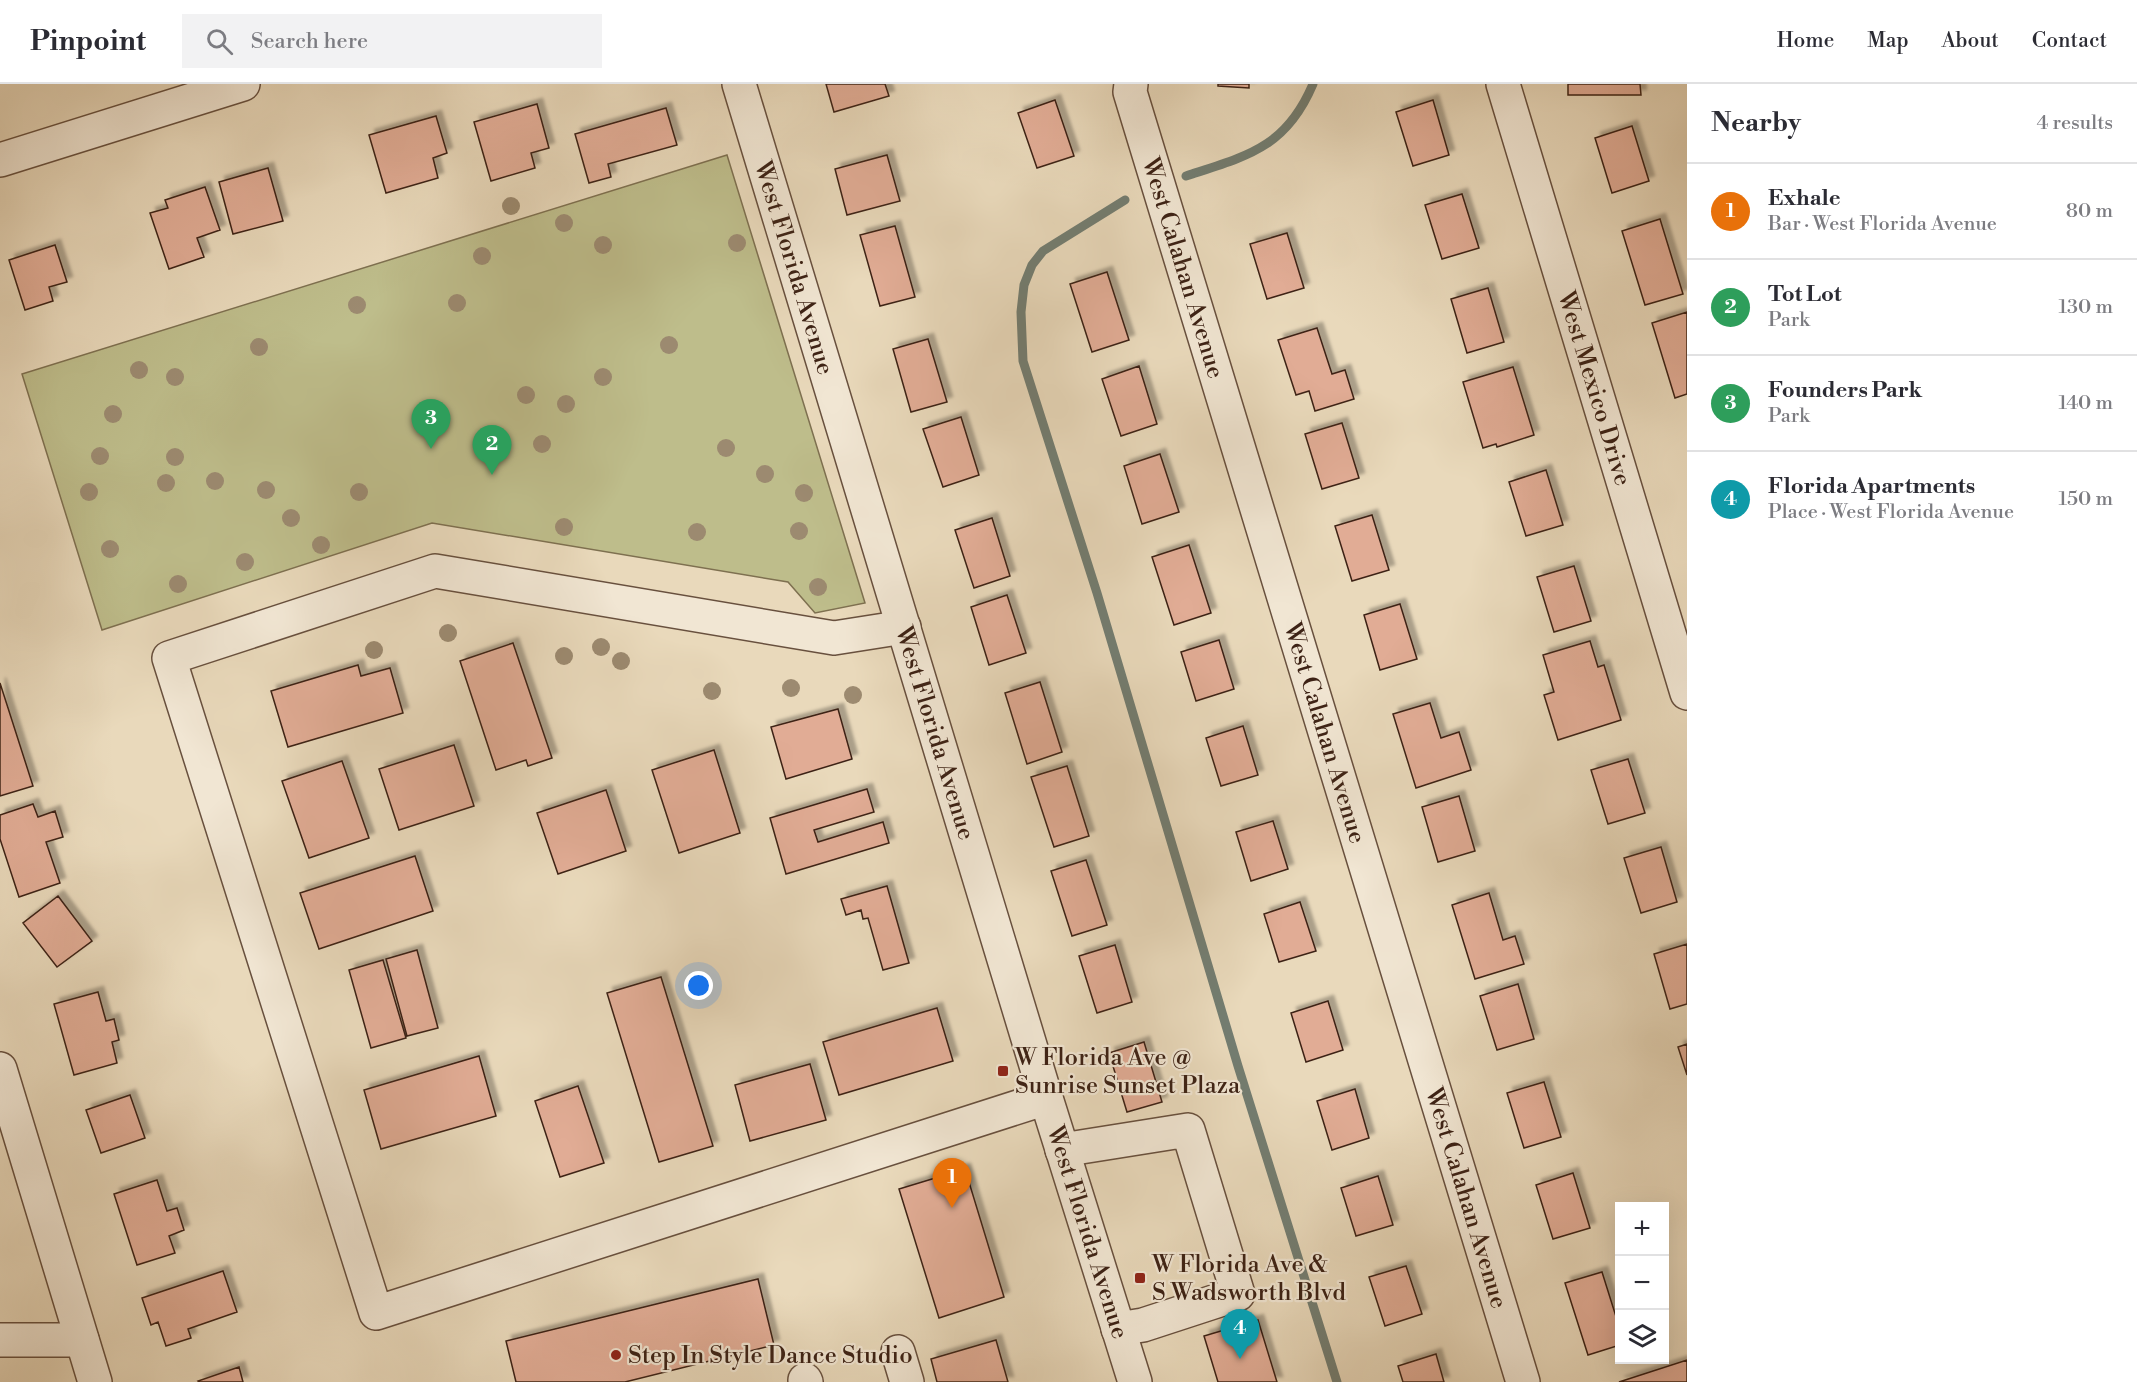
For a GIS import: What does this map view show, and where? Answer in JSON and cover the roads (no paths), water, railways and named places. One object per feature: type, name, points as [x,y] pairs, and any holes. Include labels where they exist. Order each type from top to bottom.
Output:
[{"type":"street","points":[[0,160],[243,84]]},
{"type":"street","name":"West Florida Avenue","points":[[739,84],[1046,1098],[1135,1382]]},
{"type":"street","name":"West Calahan Avenue","points":[[1131,84],[1130,92],[1523,1382]]},
{"type":"street","name":"West Mexico Drive","points":[[1503,84],[1687,693]]},
{"type":"street","points":[[904,627],[834,638],[435,571],[169,658],[376,1313],[1046,1098]]},
{"type":"street","points":[[0,1069],[95,1382]]},
{"type":"street","points":[[1062,1149],[1188,1130],[1238,1294],[1143,1325],[1118,1329]]},
{"type":"street","points":[[0,1340],[82,1340]]},
{"type":"waterway","points":[[1186,176],[1228,162],[1262,147],[1290,123],[1313,84]]},
{"type":"waterway","points":[[1125,200],[1043,251],[1032,265],[1024,285],[1021,312],[1023,361],[1097,593],[1238,1066],[1337,1382]]},
{"type":"place","name":"Founders Park","points":[[431,449]]},
{"type":"place","name":"Tot Lot","points":[[492,475]]},
{"type":"place","name":"W Florida Ave @ Sunrise Sunset Plaza","points":[[1003,1071]]},
{"type":"place","name":"Exhale","points":[[952,1208]]},
{"type":"place","name":"W Florida Ave & S Wadsworth Blvd","points":[[1140,1278]]},
{"type":"place","name":"Step In Style Dance Studio","points":[[616,1355]]},
{"type":"place","name":"Florida Apartments","points":[[1240,1359]]}]
